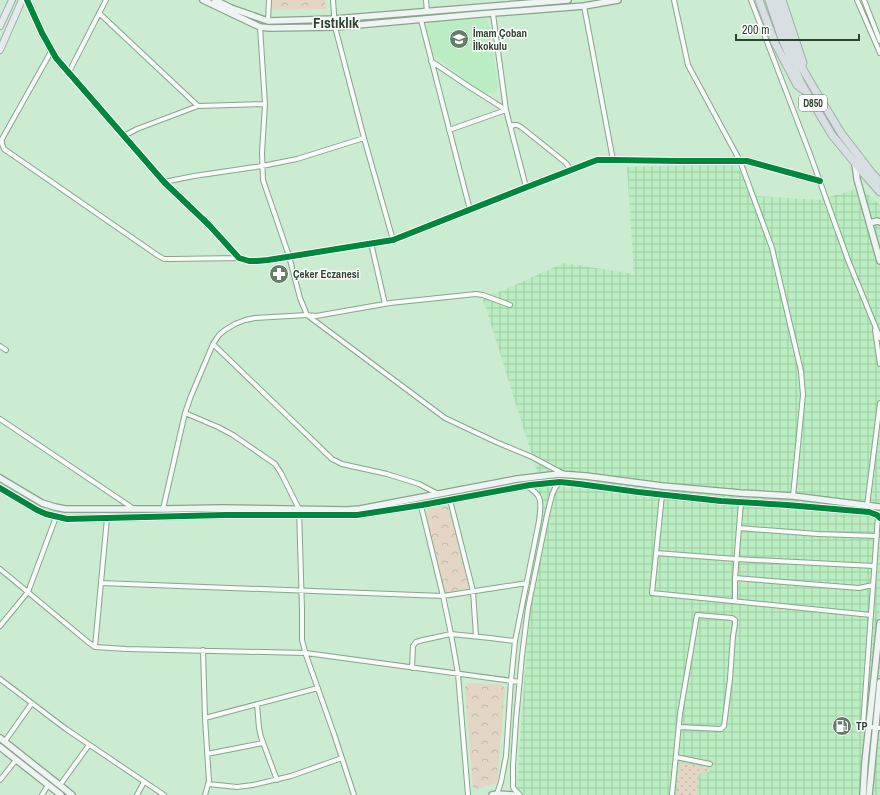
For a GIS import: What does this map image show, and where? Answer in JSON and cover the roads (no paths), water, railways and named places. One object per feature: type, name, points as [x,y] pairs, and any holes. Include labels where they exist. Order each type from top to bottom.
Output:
[{"type":"highway","points":[[760,0],[775,43],[788,69],[797,85],[810,97]]},
{"type":"highway","name":"D850","points":[[769,0],[781,36],[801,83],[832,135],[880,192]]},
{"type":"highway","name":"D850","points":[[775,0],[792,50],[807,74],[809,80],[841,133],[880,182]]},
{"type":"highway","points":[[782,0],[807,74]]},
{"type":"main road","points":[[0,26],[12,0]]},
{"type":"main road","points":[[0,50],[22,0]]},
{"type":"street","points":[[27,0],[42,33],[56,58],[164,182],[209,225],[239,258]]},
{"type":"street","points":[[69,72],[106,0]]},
{"type":"street","points":[[203,0],[260,27],[270,28],[335,28],[584,6],[618,0]]},
{"type":"street","points":[[215,0],[231,8],[268,21],[334,19],[427,12],[514,2],[568,0]]},
{"type":"street","points":[[268,21],[269,0]]},
{"type":"street","points":[[333,0],[335,28],[393,240]]},
{"type":"street","points":[[426,0],[427,12]]},
{"type":"street","points":[[674,0],[688,65],[740,161],[772,248],[801,371],[803,395],[793,496]]},
{"type":"street","points":[[751,0],[820,181],[848,260],[880,338]]},
{"type":"street","points":[[857,0],[880,53]]},
{"type":"street","points":[[864,0],[880,41]]},
{"type":"street","points":[[514,2],[516,12]]},
{"type":"street","points":[[584,6],[613,160]]},
{"type":"street","points":[[99,13],[198,106]]},
{"type":"street","points":[[493,14],[506,110],[526,187]]},
{"type":"street","points":[[421,20],[470,210]]},
{"type":"street","points":[[260,27],[265,104],[262,153],[263,180],[289,256],[300,298],[307,315],[445,418],[532,457],[565,475]]},
{"type":"street","points":[[52,50],[2,139],[4,149],[164,258],[239,258],[249,261],[257,261],[393,240],[597,160],[747,161],[820,181]]},
{"type":"street","points":[[431,61],[506,110]]},
{"type":"street","points":[[124,136],[137,129],[198,106],[265,104]]},
{"type":"street","points":[[449,130],[506,110]]},
{"type":"street","points":[[510,128],[514,125],[521,127],[566,163],[571,170]]},
{"type":"street","points":[[164,182],[298,159],[364,138]]},
{"type":"street","points":[[856,164],[857,179],[880,261]]},
{"type":"street","points":[[870,223],[877,221],[880,222]]},
{"type":"street","points":[[371,243],[385,304]]},
{"type":"street","points":[[163,510],[185,413],[191,396],[213,344],[219,335],[235,324],[255,318],[307,315],[316,316],[385,304],[476,294],[483,295],[510,305]]},
{"type":"street","points":[[875,325],[880,364]]},
{"type":"street","points":[[213,344],[332,459],[342,464],[387,474],[414,482],[438,494]]},
{"type":"street","points":[[0,346],[6,350]]},
{"type":"street","points":[[868,506],[880,404]]},
{"type":"street","points":[[185,413],[233,435],[275,464],[281,473],[299,512],[302,640],[354,795]]},
{"type":"street","points":[[0,419],[134,510]]},
{"type":"street","points":[[1,491],[46,514],[67,519],[225,515],[360,509],[517,479],[559,474],[662,486],[793,496],[880,507]]},
{"type":"street","points":[[0,478],[42,503],[55,507],[75,510],[222,508],[357,515],[421,506],[525,486],[560,482],[662,495],[869,512],[879,516],[863,725],[875,728]]},
{"type":"street","points":[[520,795],[513,787],[515,728],[528,608],[548,509],[552,495],[560,482]]},
{"type":"street","points":[[495,794],[500,788],[506,756],[511,681],[516,641],[541,504],[539,496],[535,491],[525,486]]},
{"type":"street","points":[[662,495],[652,593],[871,615]]},
{"type":"street","points":[[450,500],[473,591],[476,636]]},
{"type":"street","points":[[541,504],[544,502],[548,503],[548,509]]},
{"type":"street","points":[[735,601],[740,502]]},
{"type":"street","points":[[421,506],[443,596],[458,674],[468,795]]},
{"type":"street","points":[[0,626],[28,592],[56,517]]},
{"type":"street","points":[[95,646],[107,518]]},
{"type":"street","points":[[739,528],[818,534],[877,536]]},
{"type":"street","points":[[656,553],[736,559],[874,566]]},
{"type":"street","points":[[0,569],[88,642],[95,646],[126,649],[306,653],[520,682]]},
{"type":"street","points":[[735,578],[859,588],[873,585]]},
{"type":"street","points":[[101,583],[443,596],[527,583]]},
{"type":"street","points":[[672,795],[679,727],[685,683],[697,615],[732,618],[735,620],[735,624],[724,726],[721,729],[679,727]]},
{"type":"street","points":[[863,795],[875,728],[880,623]]},
{"type":"street","points":[[412,668],[413,650],[416,642],[451,634],[516,641]]},
{"type":"street","points":[[203,650],[209,781],[205,795]]},
{"type":"street","points":[[0,679],[66,729],[164,795]]},
{"type":"street","points":[[869,795],[880,682]]},
{"type":"street","points":[[205,718],[318,688]]},
{"type":"street","points":[[32,703],[2,739],[72,795]]},
{"type":"street","points":[[257,704],[259,728],[277,780]]},
{"type":"street","points":[[207,754],[264,743]]},
{"type":"street","points":[[60,785],[89,745]]},
{"type":"street","points":[[0,747],[60,795]]},
{"type":"street","points":[[676,757],[710,764]]},
{"type":"street","points":[[208,784],[237,787],[253,785],[277,780],[342,758]]},
{"type":"street","points":[[0,780],[16,760]]},
{"type":"street","points":[[137,795],[144,782]]},
{"type":"street","points":[[42,795],[48,785]]},
{"type":"street","points":[[495,794],[514,795]]},
{"type":"place","name":"İmam Çoban İlkokulu","points":[[459,39]]},
{"type":"place","name":"Çeker Eczanesi","points":[[279,274]]},
{"type":"place","name":"TP","points":[[842,726]]},
{"type":"district","name":"Fıstıklık","points":[[336,23]]}]
